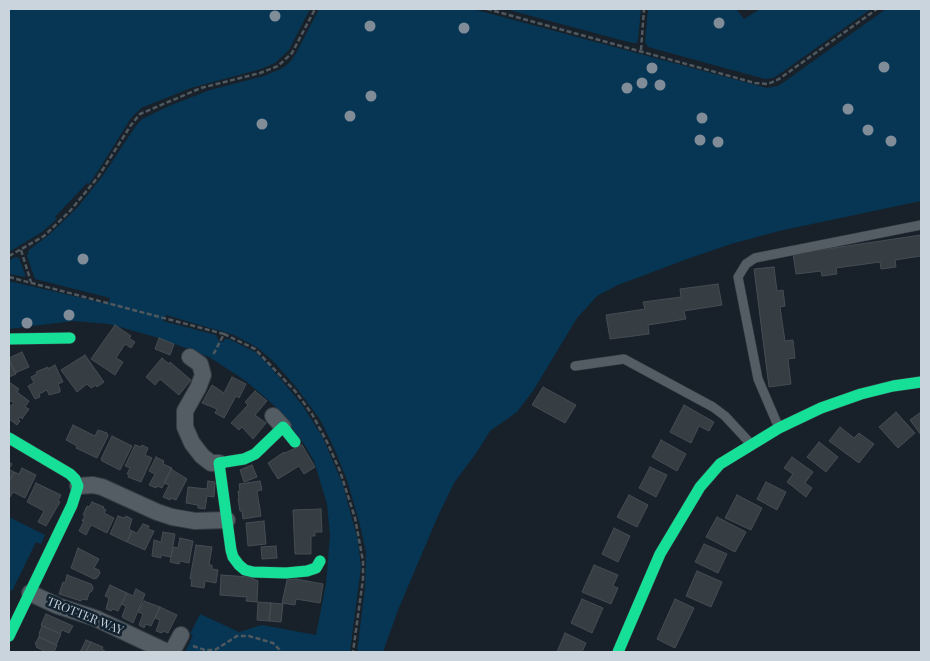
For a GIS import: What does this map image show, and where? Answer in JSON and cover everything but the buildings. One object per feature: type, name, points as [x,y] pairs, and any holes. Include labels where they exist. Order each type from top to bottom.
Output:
[{"type":"street","points":[[9,338],[70,338]]},
{"type":"street","points":[[196,362],[202,378],[185,411],[184,424],[190,439],[202,456],[211,463],[244,459],[255,454],[278,422],[295,442]]},
{"type":"street","points":[[618,652],[660,554],[700,487],[720,464],[750,444],[821,408],[861,394],[893,386],[921,382]]},
{"type":"street","points":[[9,438],[70,474],[75,478],[78,486],[72,505],[9,636]]},
{"type":"street","points":[[219,463],[233,556],[245,570],[261,573],[302,572],[314,570],[320,561]]},
{"type":"street","points":[[78,486],[93,485],[102,487],[156,512],[172,517],[196,520],[227,520]]},
{"type":"street","name":"TROTTER WAY","points":[[30,593],[58,606],[175,645]]},
{"type":"lane","points":[[779,428],[758,379],[738,277],[746,264],[755,258],[921,225]]},
{"type":"lane","points":[[575,366],[624,359],[713,407],[725,416],[750,444]]},
{"type":"path","points":[[9,256],[44,236],[70,212],[103,170],[140,114],[208,86],[260,73],[278,66],[292,53],[315,9]]},
{"type":"path","points":[[489,9],[755,83],[768,84],[877,9]]},
{"type":"path","points":[[641,50],[644,9]]},
{"type":"path","points":[[21,250],[31,282]]},
{"type":"path","points":[[9,277],[224,334],[255,349],[287,382],[312,414],[327,442],[340,471],[355,518],[363,561],[363,579],[353,652]]},
{"type":"path","points":[[196,362],[210,360],[224,334]]},
{"type":"path","points":[[175,645],[206,651],[218,648],[235,637],[243,636],[270,641],[282,652]]},
{"type":"shaded area","points":[[9,9],[310,9],[289,50],[275,63],[261,69],[191,88],[141,108],[131,118],[89,184],[87,183],[55,217],[57,219],[42,232],[9,252]]},
{"type":"shaded area","points":[[319,9],[473,9],[767,88],[778,86],[886,9],[921,9],[921,201],[779,231],[731,244],[618,285],[597,296],[577,318],[533,391],[517,412],[490,431],[454,483],[398,610],[383,652],[357,652],[365,588],[366,552],[347,480],[321,421],[296,387],[274,362],[258,348],[234,335],[166,315],[163,321],[216,335],[219,341],[223,342],[225,339],[229,339],[255,352],[269,365],[303,406],[323,438],[343,485],[358,541],[361,567],[350,652],[185,652],[193,635],[190,634],[200,614],[239,632],[262,625],[316,635],[326,584],[330,536],[327,504],[314,461],[304,444],[276,407],[246,381],[209,357],[159,338],[109,324],[73,321],[9,329],[9,281],[108,304],[110,298],[35,279],[27,256],[29,250],[50,234],[78,207],[104,174],[142,119],[210,90],[264,76],[283,68],[295,55]]},
{"type":"shaded area","points":[[505,9],[641,9],[638,40],[637,43],[632,43]]},
{"type":"shaded area","points":[[648,9],[736,9],[744,19],[760,9],[871,9],[781,73],[773,78],[765,79],[648,47],[645,42]]},
{"type":"shaded area","points":[[16,257],[19,258],[25,277],[9,274],[9,260]]},
{"type":"shaded area","points":[[9,517],[45,535],[41,544],[36,542],[12,591],[9,590]]},
{"type":"traffic: fast","points":[[9,339],[70,338]]},
{"type":"traffic: fast","points":[[618,652],[660,554],[700,487],[720,464],[779,428],[821,408],[861,394],[893,386],[921,382]]},
{"type":"traffic: fast","points":[[295,442],[283,427],[255,454],[244,459],[219,463],[231,550],[233,557],[239,565],[245,570],[253,572],[286,573],[307,571],[316,568],[320,561]]},
{"type":"traffic: fast","points":[[9,438],[70,474],[78,486],[72,505],[9,636]]}]
